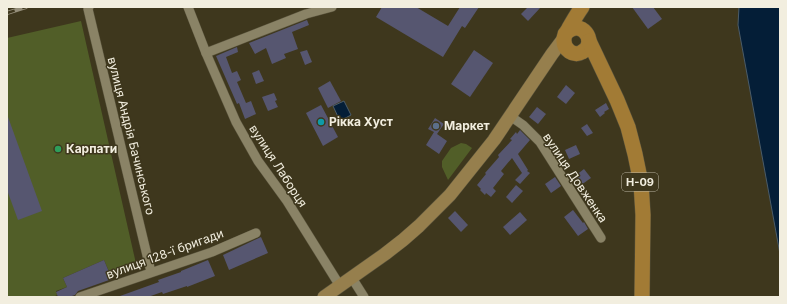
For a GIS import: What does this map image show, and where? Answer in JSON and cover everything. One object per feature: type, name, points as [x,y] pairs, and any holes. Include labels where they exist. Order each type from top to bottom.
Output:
[{"type":"main road","points":[[324,297],[403,240],[450,195],[494,140],[552,54],[568,44],[582,7]]},
{"type":"main road","name":"Н-09","points":[[586,7],[586,29],[589,39],[628,127],[641,183],[643,215],[642,297]]},
{"type":"main road","points":[[572,29],[583,30],[589,39],[586,50],[578,54],[568,44],[568,31],[572,29]]},
{"type":"main road","name":"Н-09","points":[[568,44],[604,73]]},
{"type":"street","name":"вулиця Андрія Бачинського","points":[[89,7],[88,9],[151,272]]},
{"type":"street","name":"вулиця Лаборця","points":[[188,7],[236,122],[258,161],[287,201],[340,286]]},
{"type":"street","points":[[206,53],[306,14],[332,7]]},
{"type":"street","name":"вулиця Довженка","points":[[510,116],[523,125],[540,142],[601,238]]},
{"type":"street","name":"вулиця 128-ї бригади","points":[[80,297],[212,252],[256,233]]},
{"type":"street","points":[[352,278],[364,297]]},
{"type":"green space","name":"Карпати","points":[[81,21],[137,268],[111,276],[104,260],[63,278],[67,287],[56,291],[57,295],[53,297],[7,297],[7,38]]},
{"type":"green space","points":[[461,143],[472,148],[448,180],[442,167],[442,161],[451,148]]},
{"type":"water","points":[[739,7],[780,7],[780,254],[738,25]]},
{"type":"water","points":[[344,101],[351,115],[340,121],[333,106]]},
{"type":"building","points":[[382,7],[416,7],[448,26],[460,7],[479,7],[465,28],[462,26],[443,57],[376,17]]},
{"type":"building","points":[[528,7],[541,7],[528,21],[521,14]]},
{"type":"building","points":[[632,7],[653,7],[662,19],[648,29]]},
{"type":"building","points":[[307,20],[309,25],[292,32],[298,49],[284,54],[286,58],[272,64],[266,48],[255,54],[249,43]]},
{"type":"building","points":[[237,47],[238,52],[226,57],[232,73],[237,71],[241,80],[237,82],[246,103],[251,101],[256,114],[245,119],[239,103],[237,104],[216,56]]},
{"type":"building","points":[[307,50],[312,62],[305,65],[300,52]]},
{"type":"building","points":[[474,50],[493,63],[470,97],[451,84]]},
{"type":"building","points":[[259,70],[264,81],[256,84],[252,73]]},
{"type":"building","points":[[330,81],[341,101],[328,108],[318,88]]},
{"type":"building","points":[[566,85],[575,93],[566,104],[557,97]]},
{"type":"building","points":[[274,93],[277,100],[275,101],[278,107],[268,111],[262,97]]},
{"type":"building","points":[[606,103],[609,109],[600,117],[595,110]]},
{"type":"building","name":"Рікка Хуст","points":[[321,105],[338,137],[323,146],[306,113]]},
{"type":"building","points":[[537,107],[546,114],[538,124],[529,117]]},
{"type":"building","points":[[7,117],[42,211],[18,220],[7,190]]},
{"type":"building","points":[[435,118],[444,124],[437,134],[447,141],[439,154],[426,145],[434,132],[428,129]]},
{"type":"building","points":[[587,124],[593,133],[587,136],[581,128]]},
{"type":"building","points":[[520,130],[530,140],[518,154],[528,170],[527,171],[530,173],[520,184],[515,180],[522,173],[512,158],[501,171],[504,174],[493,188],[496,191],[491,197],[486,193],[485,195],[477,185],[499,157],[498,155],[512,140],[510,139]]},
{"type":"building","points":[[576,145],[580,154],[569,159],[565,150]]},
{"type":"building","points":[[584,169],[591,178],[581,185],[575,176]]},
{"type":"building","points":[[555,177],[561,186],[551,193],[545,184]]},
{"type":"building","points":[[516,185],[523,191],[512,203],[506,197]]},
{"type":"building","points":[[573,210],[588,229],[578,236],[564,217]]},
{"type":"building","points":[[455,211],[468,225],[461,232],[448,218]]},
{"type":"building","points":[[520,212],[527,220],[510,235],[503,227]]},
{"type":"building","points":[[261,237],[268,253],[229,270],[223,255]]},
{"type":"building","points":[[104,260],[112,279],[78,291],[75,295],[69,297],[58,297],[56,292],[67,287],[63,278]]},
{"type":"building","points":[[208,260],[215,276],[187,287],[163,294],[162,292],[148,297],[120,297],[159,282],[158,280]]},
{"type":"railway","points":[[7,13],[26,7]]},
{"type":"place","name":"Рікка Хуст","points":[[321,122]]},
{"type":"place","name":"Маркет","points":[[436,126]]},
{"type":"place","name":"Карпати","points":[[58,149]]}]
